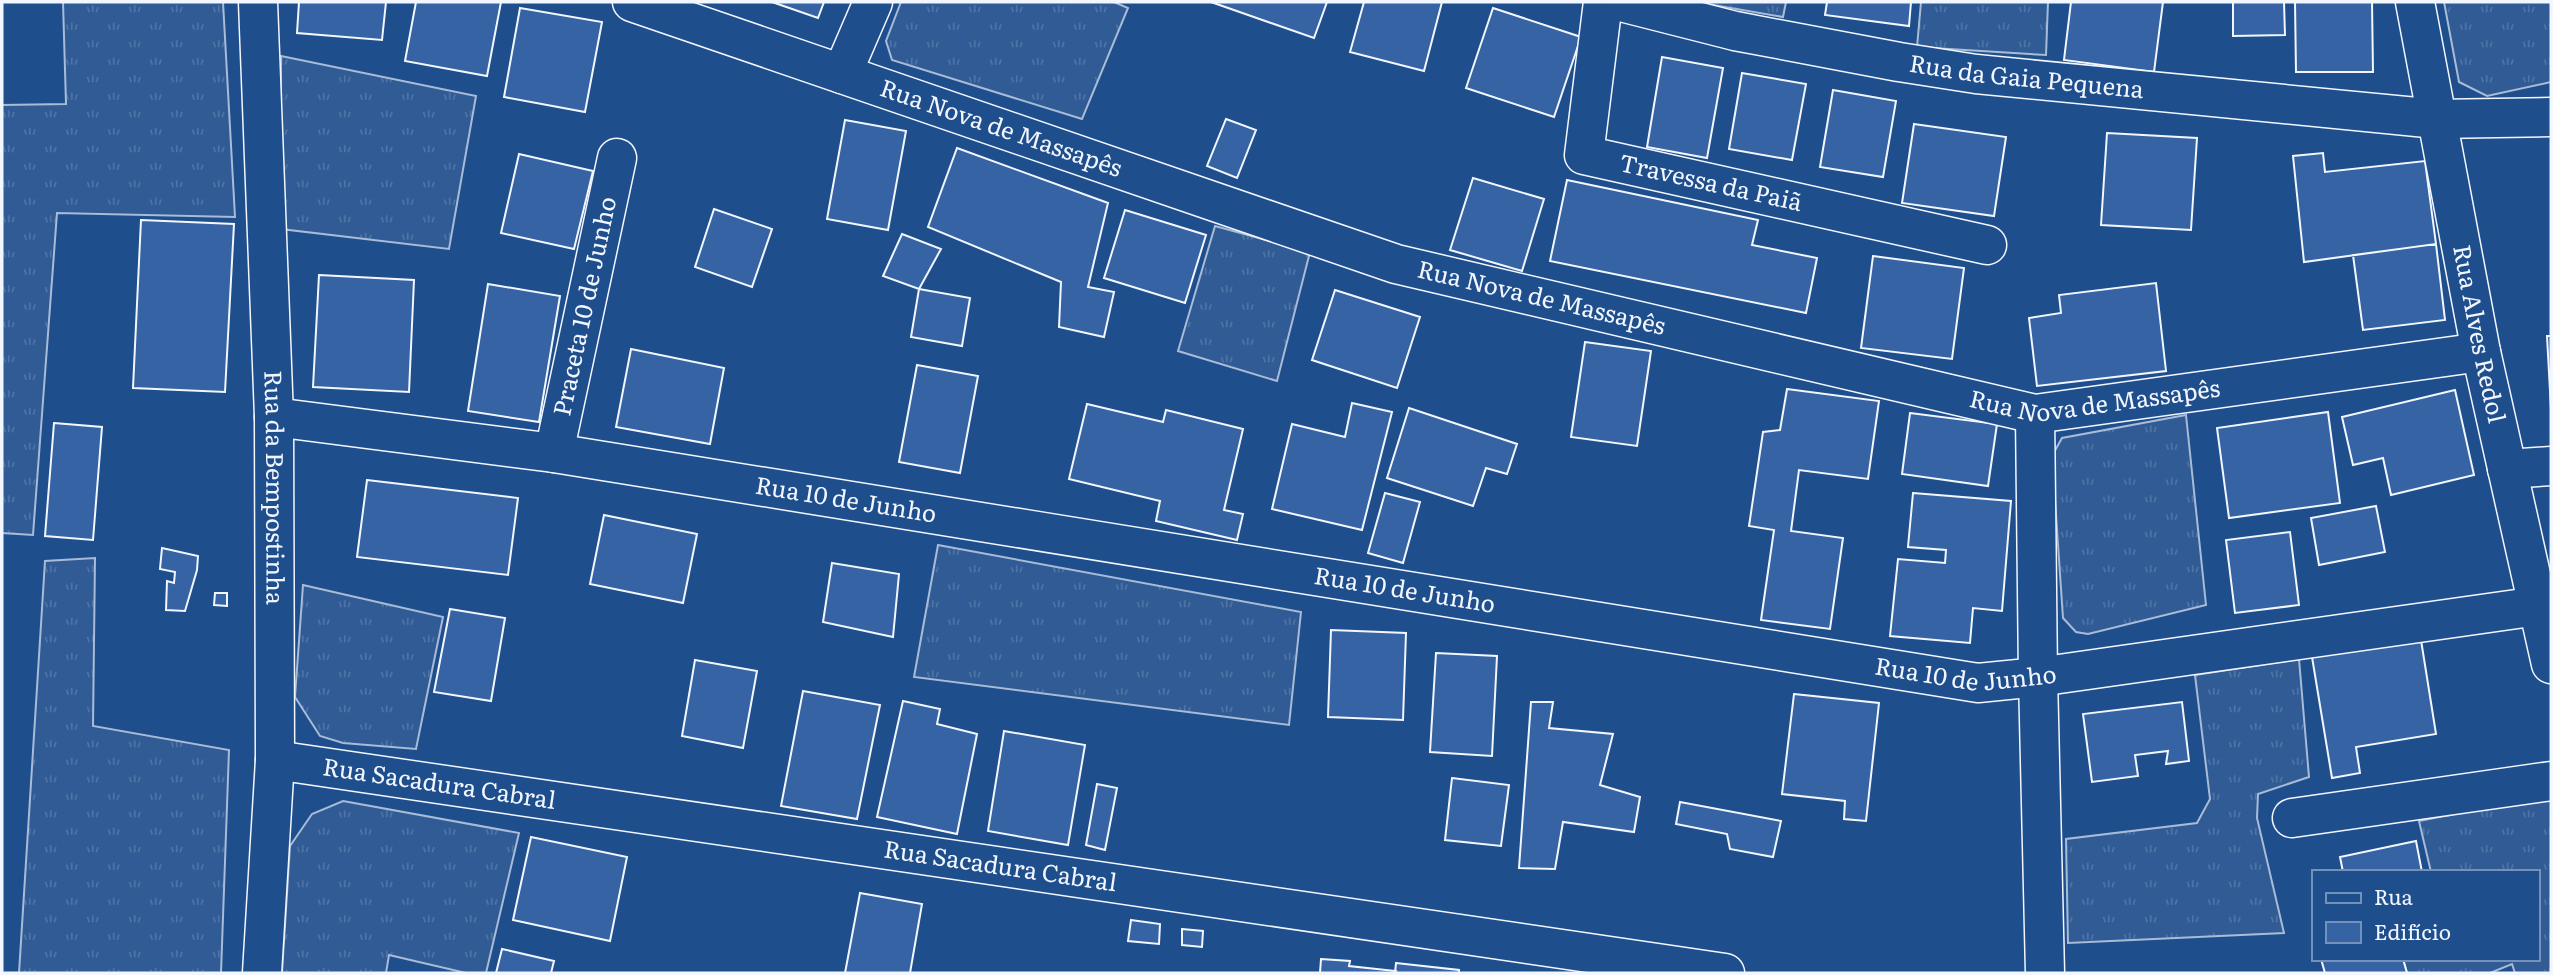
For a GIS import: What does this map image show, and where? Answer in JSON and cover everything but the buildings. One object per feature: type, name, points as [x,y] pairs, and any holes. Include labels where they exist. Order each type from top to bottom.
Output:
[{"type":"street","name":"Rua da Bempostinha","points":[[258,2],[274,417],[275,760],[262,973]]},
{"type":"street","name":"Rua Nova de Massapês","points":[[632,2],[1396,264],[2035,414],[2481,352]]},
{"type":"street","points":[[842,74],[873,2]]},
{"type":"street","name":"Travessa da Paiã","points":[[1602,2],[1584,155],[1987,245]]},
{"type":"street","name":"Rua da Gaia Pequena","points":[[1621,2],[1735,31],[1964,72],[2437,119],[2551,117]]},
{"type":"street","name":"Rua Alves Redol","points":[[2415,2],[2481,352],[2551,664]]},
{"type":"street","name":"Praceta 10 de Junho","points":[[554,453],[617,158]]},
{"type":"street","points":[[2035,414],[2045,973]]},
{"type":"street","name":"Rua 10 de Junho","points":[[274,417],[554,453],[1978,683],[2038,677],[2538,606]]},
{"type":"street","points":[[2507,469],[2551,466]]},
{"type":"street","name":"Rua Sacadura Cabral","points":[[275,760],[1725,973]]},
{"type":"street","points":[[2292,818],[2551,781]]},
{"type":"green space","points":[[63,2],[223,2],[235,217],[57,213],[33,535],[2,533],[2,105],[66,104]]},
{"type":"green space","points":[[901,2],[1114,2],[1128,8],[1082,119],[892,60],[886,41]]},
{"type":"green space","points":[[1696,2],[1786,2],[1783,17]]},
{"type":"green space","points":[[1921,2],[2048,2],[2046,55],[1917,47]]},
{"type":"green space","points":[[2444,2],[2551,2],[2551,82],[2487,96],[2459,82]]},
{"type":"green space","points":[[281,56],[476,96],[449,249],[281,229]]},
{"type":"green space","points":[[1215,226],[1310,252],[1277,381],[1178,351]]},
{"type":"green space","points":[[2186,415],[2206,605],[2088,634],[2076,632],[2063,618],[2052,456],[2062,438]]},
{"type":"green space","points":[[938,545],[1301,612],[1289,725],[914,677]]},
{"type":"green space","points":[[95,558],[93,726],[229,750],[221,973],[19,973],[45,561]]},
{"type":"green space","points":[[303,585],[443,617],[416,749],[343,743],[320,736],[295,697]]},
{"type":"green space","points":[[2299,659],[2309,777],[2258,794],[2257,818],[2284,933],[2068,943],[2066,839],[2197,823],[2210,799],[2195,675]]},
{"type":"green space","points":[[2551,795],[2551,973],[2515,973],[2512,964],[2490,973],[2407,973],[2404,961],[2539,961],[2539,870],[2431,870],[2419,821]]},
{"type":"green space","points":[[343,801],[519,833],[486,973],[466,973],[389,955],[386,973],[282,973],[290,846],[312,814]]}]
